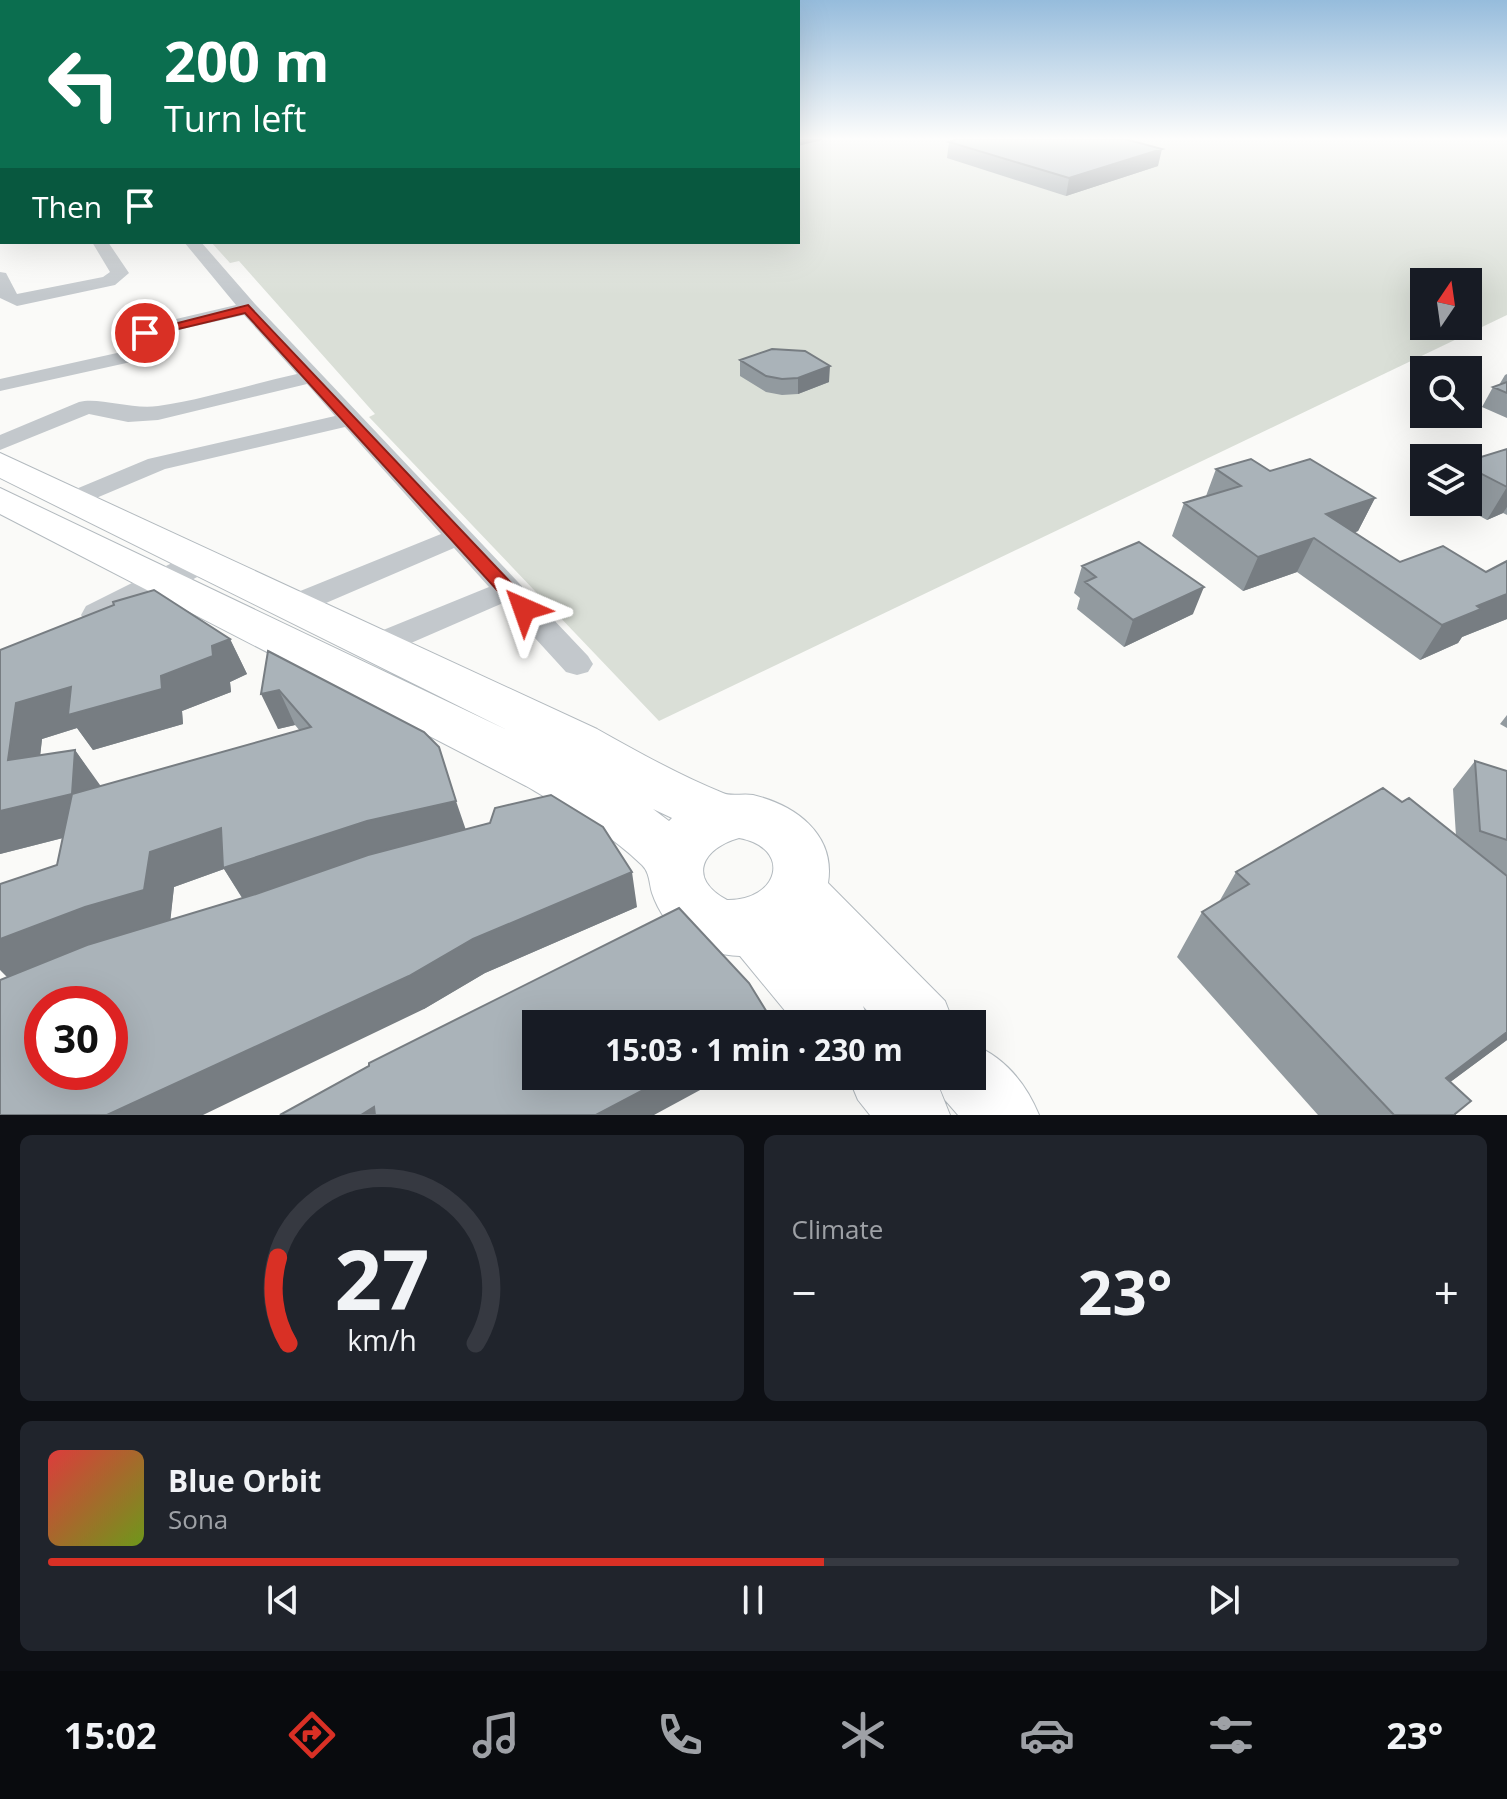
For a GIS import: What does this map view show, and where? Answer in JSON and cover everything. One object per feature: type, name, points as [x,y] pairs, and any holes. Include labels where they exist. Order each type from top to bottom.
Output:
[{"type":"main road","points":[[0,464],[73,499],[183,570],[604,804],[647,832],[671,900],[718,925],[775,908],[800,860],[786,833],[757,817],[722,817],[294,605],[183,570],[0,499]]},
{"type":"main road","points":[[671,900],[692,833],[722,817]]},
{"type":"main road","points":[[775,908],[830,1010]]},
{"type":"main road","points":[[775,908],[904,1010]]},
{"type":"main road","points":[[894,1090],[915,1115]]},
{"type":"main road","points":[[982,1090],[1004,1115]]},
{"type":"street","points":[[0,277],[9,298],[17,300],[109,281],[120,273],[101,244]]},
{"type":"street","points":[[194,244],[248,308],[577,664]]},
{"type":"street","points":[[0,385],[142,354],[149,349],[145,335],[149,331],[248,308]]},
{"type":"street","points":[[0,443],[87,407],[128,415],[158,413],[311,377]]},
{"type":"street","points":[[73,499],[157,464],[351,419]]},
{"type":"street","points":[[294,605],[457,537]]},
{"type":"street","points":[[69,632],[183,570]]},
{"type":"street","points":[[377,645],[507,590]]},
{"type":"shaded area","points":[[800,191],[1507,191],[1507,315],[1482,327],[1482,268],[1410,268],[1410,340],[1455,340],[1421,356],[1410,356],[1410,361],[659,721],[369,417],[375,414],[239,261],[230,263],[213,244],[800,244]]},
{"type":"building","points":[[772,349],[805,351],[830,366],[798,378],[782,379],[766,376],[740,360]]},
{"type":"building","points":[[1507,382],[1507,393],[1493,387]]},
{"type":"building","points":[[1507,449],[1507,487],[1482,474],[1482,457]]},
{"type":"building","points":[[1251,459],[1270,471],[1310,459],[1375,498],[1326,514],[1400,562],[1443,546],[1486,572],[1507,561],[1507,594],[1442,625],[1314,538],[1258,557],[1184,503],[1241,486],[1216,469]]},
{"type":"building","points":[[1139,542],[1204,587],[1133,620],[1085,582],[1096,577],[1082,566]]},
{"type":"building","points":[[154,590],[230,639],[212,646],[213,656],[161,676],[162,689],[68,715],[71,687],[16,703],[8,760],[75,750],[72,794],[0,811],[0,650],[114,605],[113,602]]},
{"type":"building","points":[[268,651],[424,732],[439,747],[456,801],[367,821],[223,868],[221,828],[150,852],[144,890],[85,907],[0,939],[0,884],[57,865],[72,794],[311,727],[279,690],[261,694]]},
{"type":"building","points":[[1475,761],[1507,771],[1507,840],[1480,831]]},
{"type":"building","points":[[1383,788],[1402,802],[1409,798],[1507,876],[1507,1032],[1446,1078],[1471,1101],[1455,1115],[1394,1115],[1202,912],[1249,884],[1236,872]]},
{"type":"building","points":[[551,795],[603,827],[632,872],[473,939],[409,976],[107,1115],[0,1115],[0,980],[87,945],[256,894],[368,855],[490,823],[495,808]]},
{"type":"building","points":[[679,908],[749,983],[766,1010],[522,1010],[522,1090],[643,1090],[596,1115],[375,1115],[374,1107],[361,1115],[280,1115],[369,1066],[369,1063]]},
{"type":"route","points":[[145,333],[248,308],[524,609]]}]
